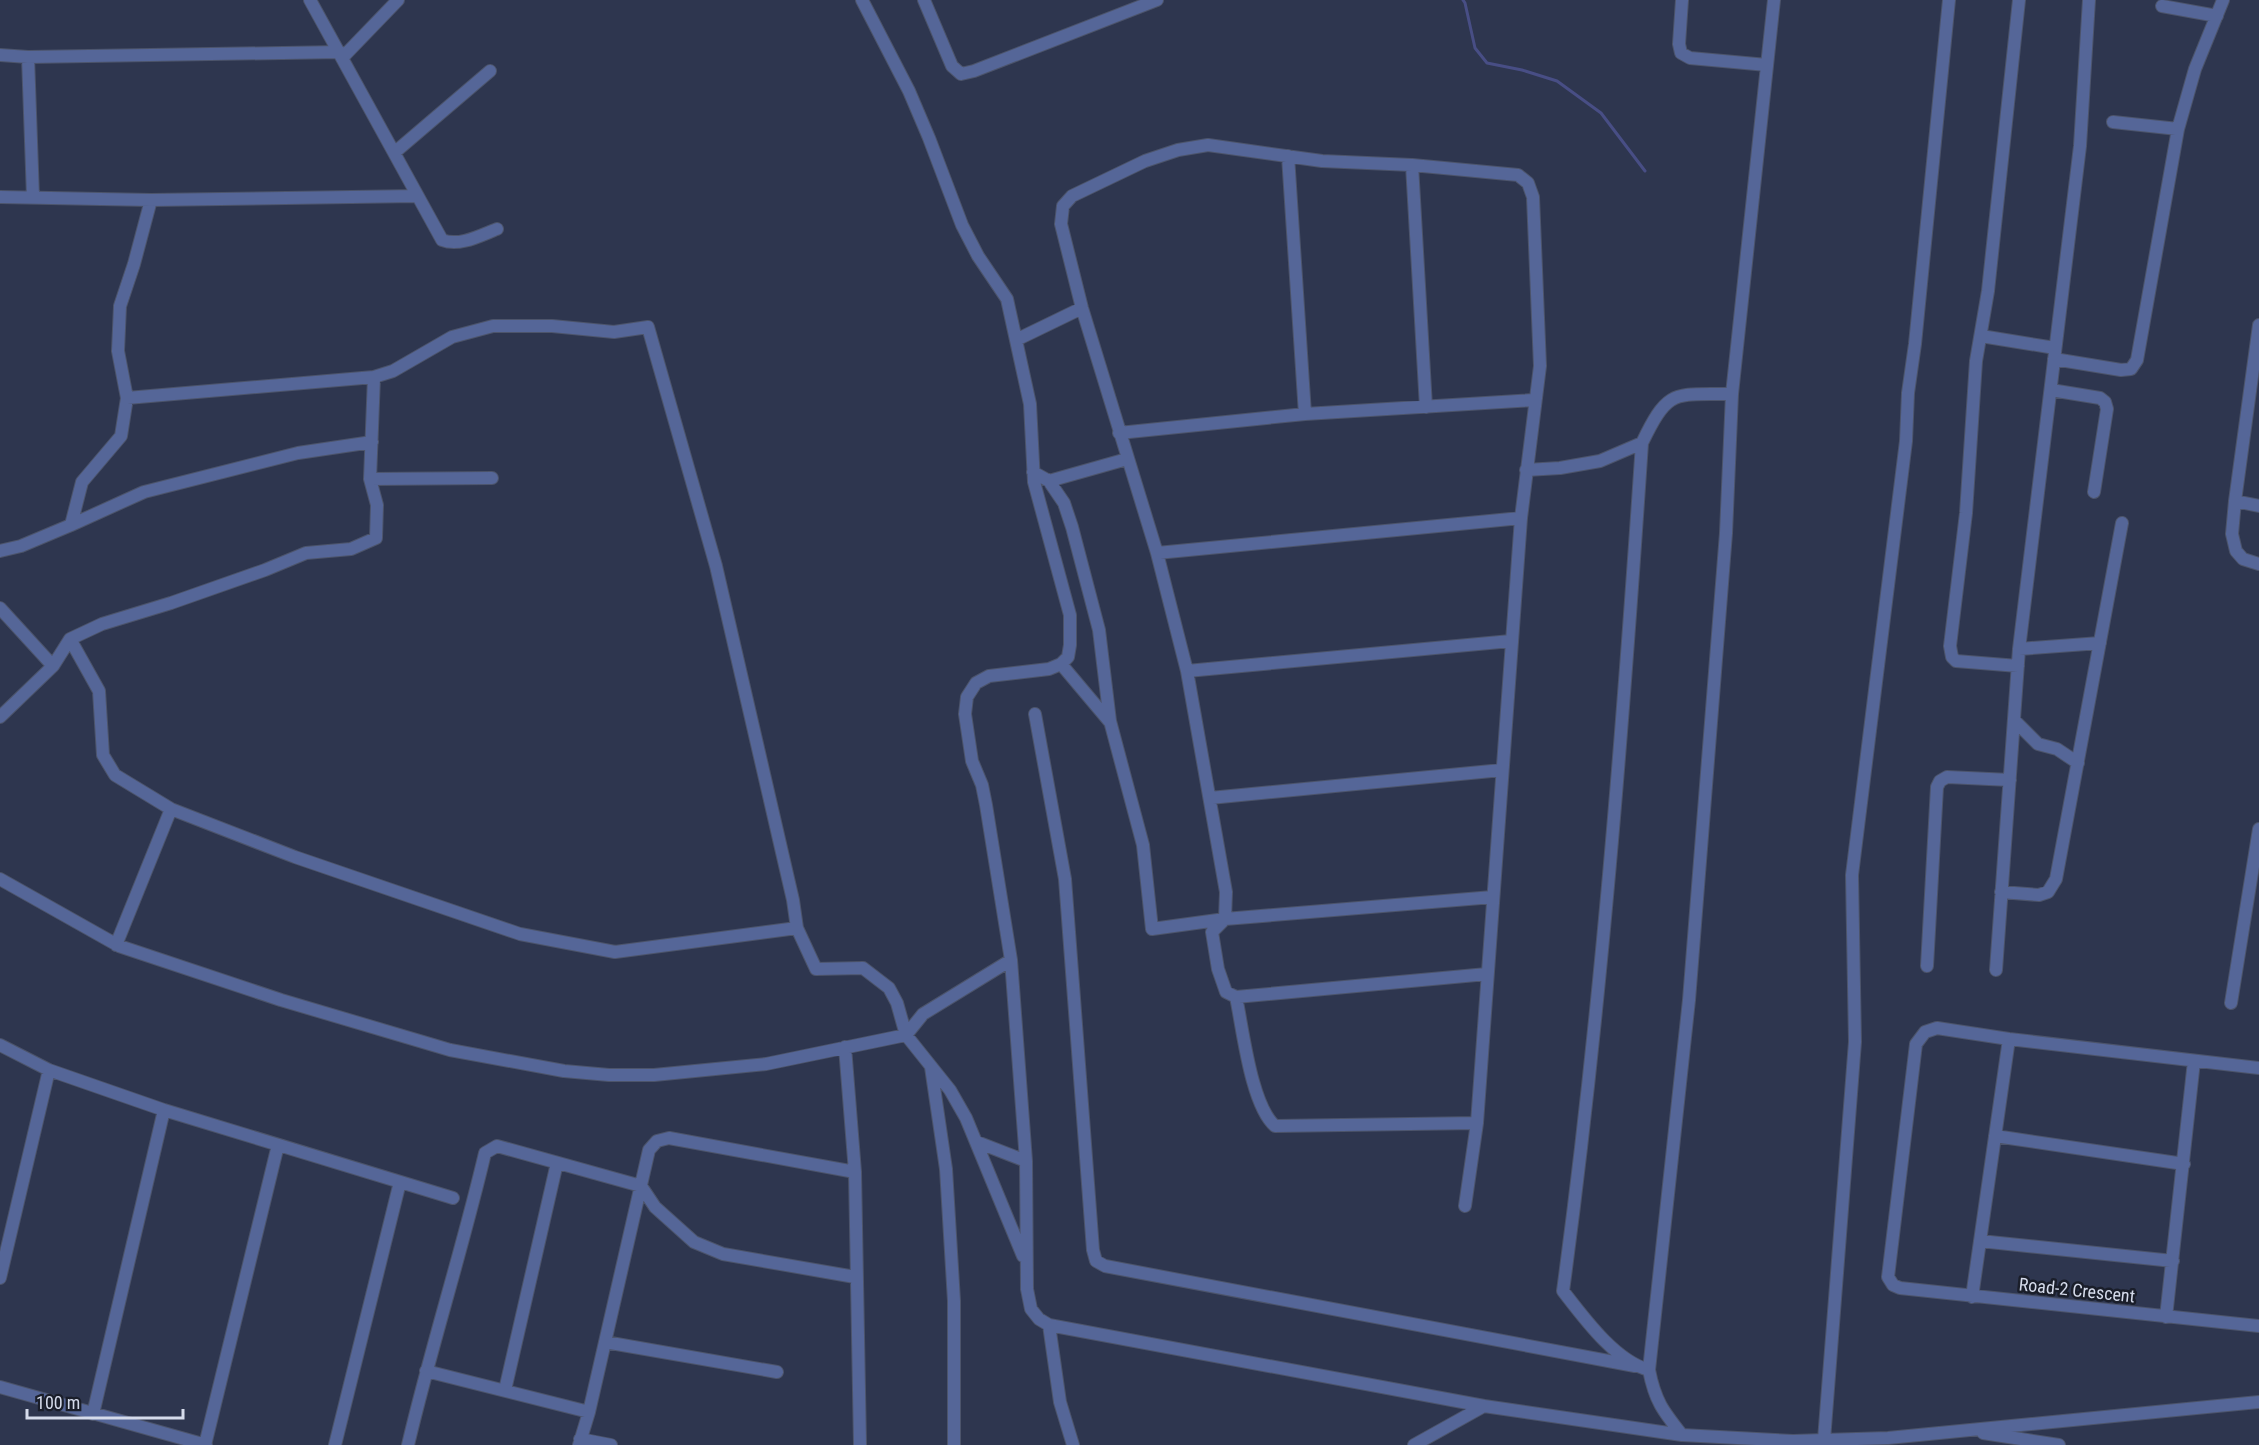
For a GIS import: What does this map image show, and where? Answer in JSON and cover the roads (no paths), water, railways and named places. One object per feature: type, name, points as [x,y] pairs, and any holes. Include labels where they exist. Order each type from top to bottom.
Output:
[{"type":"street","points":[[310,0],[442,240],[458,243],[497,229]]},
{"type":"street","points":[[0,55],[28,57],[341,55],[398,0]]},
{"type":"street","points":[[862,0],[909,91],[962,225],[978,256],[1007,299],[1033,422],[1033,471],[1070,615],[1068,657],[1061,664],[1049,669],[989,676],[976,683],[967,697],[965,714],[971,752],[986,805],[1011,960],[1026,1161],[1027,1289],[1031,1309],[1039,1319],[1049,1325],[1484,1406],[1682,1435],[1793,1441],[1888,1438],[2259,1402]]},
{"type":"street","points":[[924,0],[952,66],[962,74],[974,72],[1157,0]]},
{"type":"street","points":[[1682,0],[1679,44],[1681,53],[1690,58],[1767,64]]},
{"type":"street","points":[[1682,1435],[1660,1407],[1653,1392],[1649,1370],[1689,1000],[1725,544],[1732,394],[1774,0]]},
{"type":"street","points":[[1824,1440],[1855,1042],[1852,875],[1906,441],[1908,393],[1915,344],[1949,0]]},
{"type":"street","points":[[2018,666],[1956,661],[1952,657],[1950,646],[1966,513],[1976,361],[1988,291],[2019,0]]},
{"type":"street","points":[[1996,970],[2019,649],[2080,146],[2089,0]]},
{"type":"street","points":[[1981,336],[2121,370],[2131,369],[2137,360],[2178,129],[2195,69],[2223,0]]},
{"type":"street","points":[[2162,6],[2217,16]]},
{"type":"street","points":[[28,57],[33,197]]},
{"type":"street","points":[[394,153],[489,71]]},
{"type":"street","points":[[2113,122],[2178,129]]},
{"type":"street","points":[[1465,1206],[1477,1124],[1510,641],[1526,470],[1540,366],[1533,197],[1528,183],[1518,175],[1412,165],[1322,161],[1208,145],[1178,150],[1146,161],[1072,196],[1063,206],[1060,224],[1082,308],[1157,553],[1187,671],[1226,892],[1225,919],[1212,932],[1218,969],[1226,992],[1236,997],[1487,974]]},
{"type":"street","points":[[1288,156],[1305,414]]},
{"type":"street","points":[[1412,165],[1426,407]]},
{"type":"street","points":[[0,197],[151,200],[416,196]]},
{"type":"street","points":[[71,525],[82,482],[121,436],[127,398],[118,351],[120,306],[135,264],[151,200]]},
{"type":"street","points":[[1017,340],[1082,308]]},
{"type":"street","points":[[2259,325],[2232,534],[2236,550],[2243,559],[2259,564]]},
{"type":"street","points":[[127,398],[374,377],[403,366],[452,337],[493,326],[552,326],[614,332],[648,327],[716,566],[793,900],[797,928],[816,969],[863,968],[889,988],[897,1003],[906,1035],[950,1090],[977,1142],[1025,1262]]},
{"type":"street","points":[[0,717],[53,666],[70,639],[102,624],[265,570],[306,552],[351,549],[376,538],[377,505],[370,479],[374,377]]},
{"type":"street","points":[[2051,390],[2100,398],[2105,402],[2107,409],[2094,492]]},
{"type":"street","points":[[1636,1366],[1593,1329],[1563,1291],[1581,1157],[1608,884],[1642,443],[1663,405],[1677,395],[1732,394]]},
{"type":"street","points":[[1119,433],[1305,414],[1534,400]]},
{"type":"street","points":[[0,551],[21,546],[144,492],[298,453],[372,442]]},
{"type":"street","points":[[1526,470],[1560,468],[1600,461],[1642,443]]},
{"type":"street","points":[[1049,481],[1127,459]]},
{"type":"street","points":[[1033,471],[1049,481],[1064,503],[1099,630],[1110,721],[1143,845],[1152,929],[1225,919],[1493,897]]},
{"type":"street","points":[[370,479],[492,478]]},
{"type":"street","points":[[2235,501],[2259,506]]},
{"type":"street","points":[[1157,553],[1521,518]]},
{"type":"street","points":[[2001,892],[2039,895],[2048,892],[2054,886],[2122,523]]},
{"type":"street","points":[[0,609],[53,666]]},
{"type":"street","points":[[70,639],[99,690],[103,755],[115,775],[171,809],[295,857],[520,934],[604,950],[615,952],[797,928]]},
{"type":"street","points":[[1187,671],[1510,641]]},
{"type":"street","points":[[2019,649],[2100,643]]},
{"type":"street","points":[[1061,664],[1110,721]]},
{"type":"street","points":[[1035,714],[1065,879],[1093,1250],[1096,1261],[1105,1266],[1649,1370]]},
{"type":"street","points":[[2015,721],[2038,744],[2057,749],[2078,763]]},
{"type":"street","points":[[1210,798],[1502,770]]},
{"type":"street","points":[[1927,966],[1936,787],[1947,777],[2010,780]]},
{"type":"street","points":[[116,945],[171,809]]},
{"type":"street","points":[[2231,1003],[2259,830]]},
{"type":"street","points":[[0,879],[116,945],[281,1000],[450,1050],[564,1071],[609,1075],[654,1075],[766,1064],[906,1035],[923,1014],[1011,960]]},
{"type":"street","points":[[1236,997],[1257,1101],[1266,1119],[1275,1126],[1477,1124]]},
{"type":"street","name":"Road-2 Crescent","points":[[2009,1039],[1937,1029],[1925,1032],[1916,1044],[1888,1277],[1893,1285],[1900,1288],[1972,1297],[2259,1326]]},
{"type":"street","points":[[1972,1297],[2009,1039],[2259,1068]]},
{"type":"street","points":[[0,1045],[49,1070],[164,1110],[453,1198]]},
{"type":"street","points":[[845,1047],[855,1172],[855,1277],[860,1445]]},
{"type":"street","points":[[2166,1317],[2194,1061]]},
{"type":"street","points":[[931,1066],[946,1169],[954,1301],[954,1445]]},
{"type":"street","points":[[0,1278],[3,1255],[49,1070]]},
{"type":"street","points":[[93,1414],[164,1110]]},
{"type":"street","points":[[1995,1136],[2184,1164]]},
{"type":"street","points":[[611,1445],[579,1442],[589,1412],[649,1150],[657,1141],[669,1138],[855,1172]]},
{"type":"street","points":[[977,1142],[1026,1161]]},
{"type":"street","points":[[0,1387],[206,1445],[278,1144]]},
{"type":"street","points":[[408,1445],[485,1153],[497,1146],[641,1186],[655,1208],[694,1242],[723,1254],[855,1277]]},
{"type":"street","points":[[505,1390],[557,1163]]},
{"type":"street","points":[[335,1445],[400,1182]]},
{"type":"street","points":[[1980,1241],[2173,1262]]},
{"type":"street","points":[[1049,1325],[1060,1402],[1073,1445]]},
{"type":"street","points":[[605,1342],[777,1372]]},
{"type":"street","points":[[426,1371],[589,1412]]},
{"type":"street","points":[[1414,1445],[1484,1406]]},
{"type":"street","points":[[1964,1431],[2059,1445]]},
{"type":"waterway","points":[[1463,0],[1475,48],[1487,63],[1522,70],[1557,81],[1601,113],[1645,171]]}]
